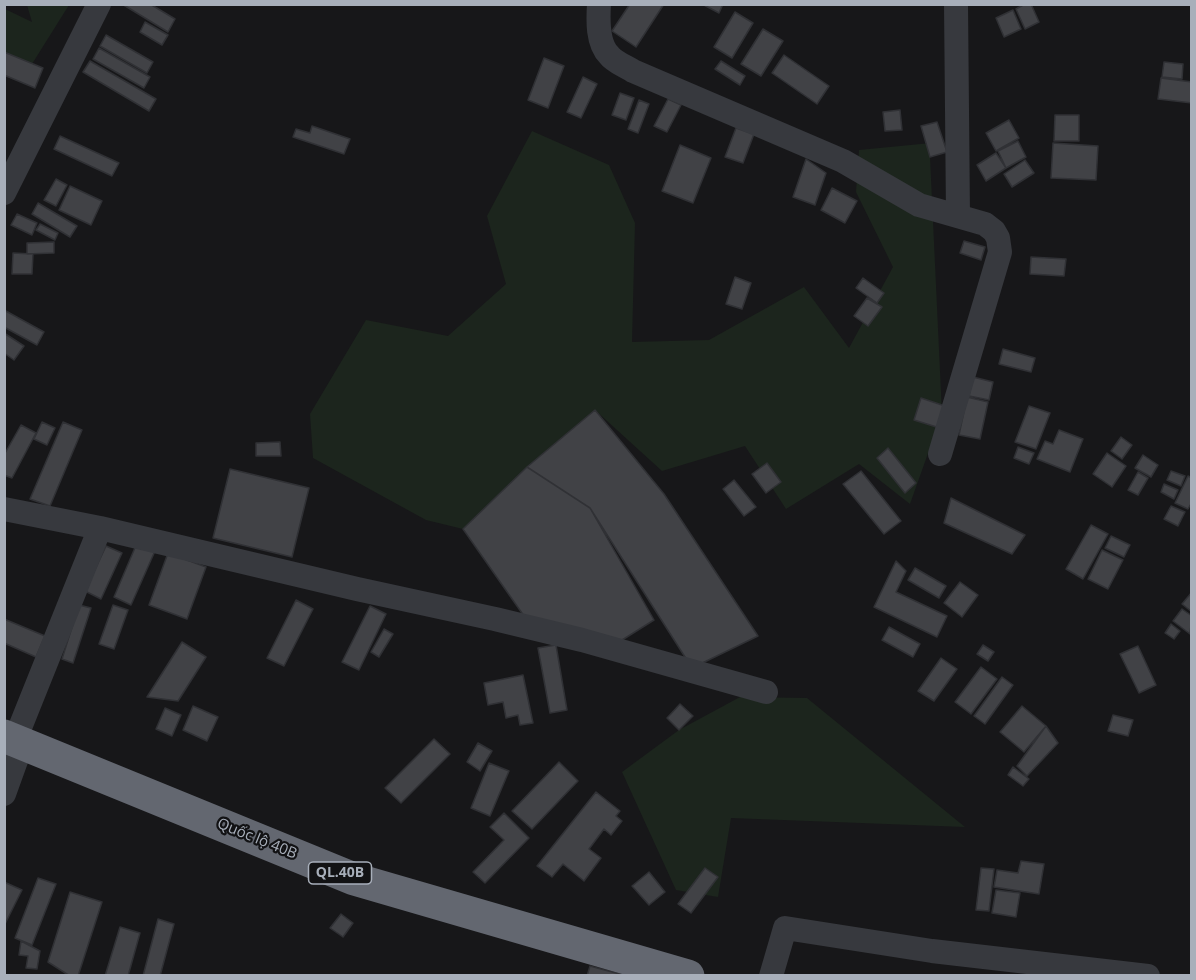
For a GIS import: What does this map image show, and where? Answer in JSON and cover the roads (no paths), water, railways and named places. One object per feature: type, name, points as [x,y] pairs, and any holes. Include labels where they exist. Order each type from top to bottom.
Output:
[{"type":"highway","name":"Quốc lộ 40B","points":[[14,740],[354,879],[688,975]]},
{"type":"street","points":[[4,193],[99,4]]},
{"type":"street","points":[[599,4],[598,22],[608,55],[633,71],[843,161],[919,205],[984,224],[994,231],[998,238],[1000,252],[940,454]]},
{"type":"street","points":[[956,4],[958,216]]},
{"type":"street","points":[[4,509],[100,528],[357,590],[495,619],[582,640],[765,692]]},
{"type":"street","points":[[4,794],[14,740],[100,528]]},
{"type":"street","points":[[771,975],[785,928],[932,951],[1148,975]]}]
